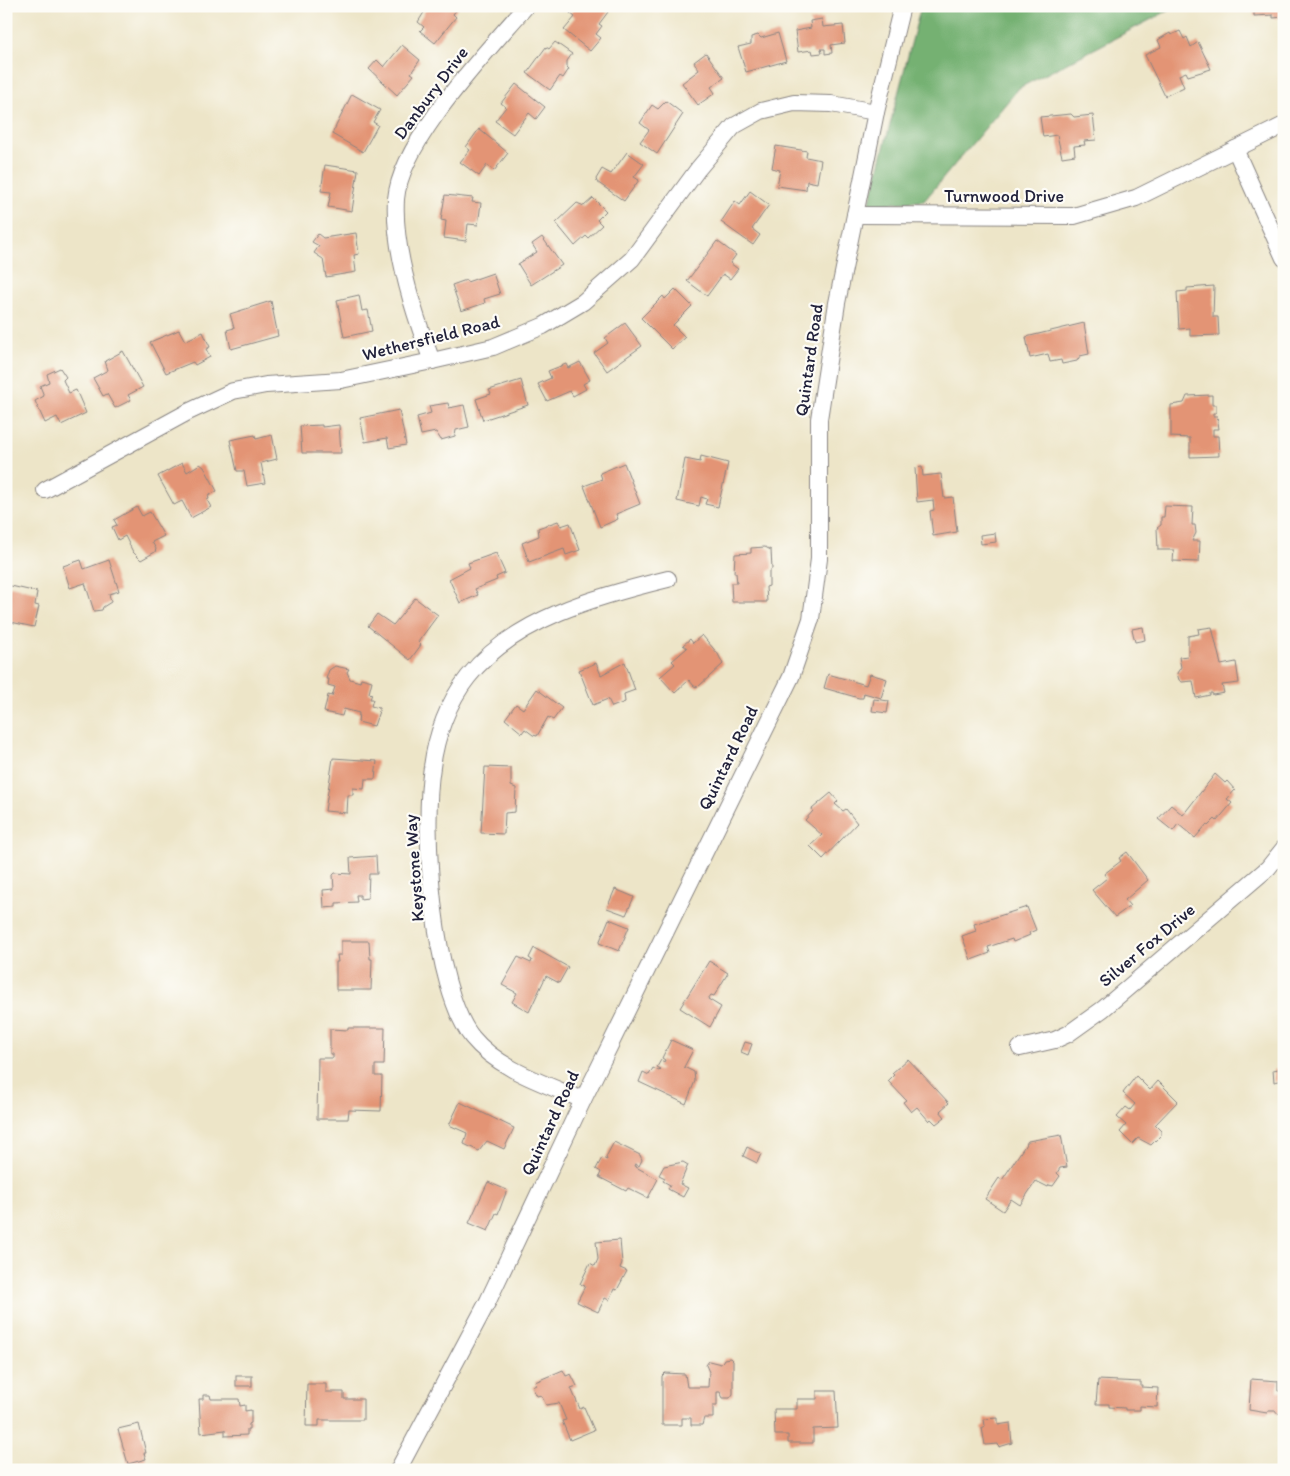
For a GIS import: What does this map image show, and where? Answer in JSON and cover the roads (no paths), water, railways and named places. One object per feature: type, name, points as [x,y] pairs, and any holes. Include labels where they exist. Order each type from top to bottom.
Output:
[{"type":"street","name":"Danbury Drive","points":[[432,361],[413,311],[397,231],[396,198],[404,166],[415,145],[459,86],[526,6]]},
{"type":"street","name":"Quintard Road","points":[[398,1470],[488,1301],[583,1100],[791,677],[811,619],[819,559],[819,419],[837,303],[876,112],[902,6]]},
{"type":"street","name":"Wethersfield Road","points":[[46,490],[180,416],[233,392],[266,385],[342,380],[432,361],[493,347],[543,326],[583,302],[632,259],[698,169],[734,126],[761,111],[794,103],[831,104],[876,112]]},
{"type":"street","name":"Turnwood Drive","points":[[855,215],[1074,216],[1136,198],[1284,125]]},
{"type":"street","points":[[1235,149],[1284,258]]},
{"type":"street","name":"Keystone Way","points":[[583,1100],[519,1072],[491,1054],[472,1036],[455,1005],[441,949],[432,890],[427,833],[432,768],[437,741],[452,701],[468,676],[496,649],[527,627],[578,606],[628,589],[668,579]]},
{"type":"street","name":"Silver Fox Drive","points":[[1020,1048],[1056,1040],[1068,1034],[1103,1008],[1268,868],[1284,848]]}]
